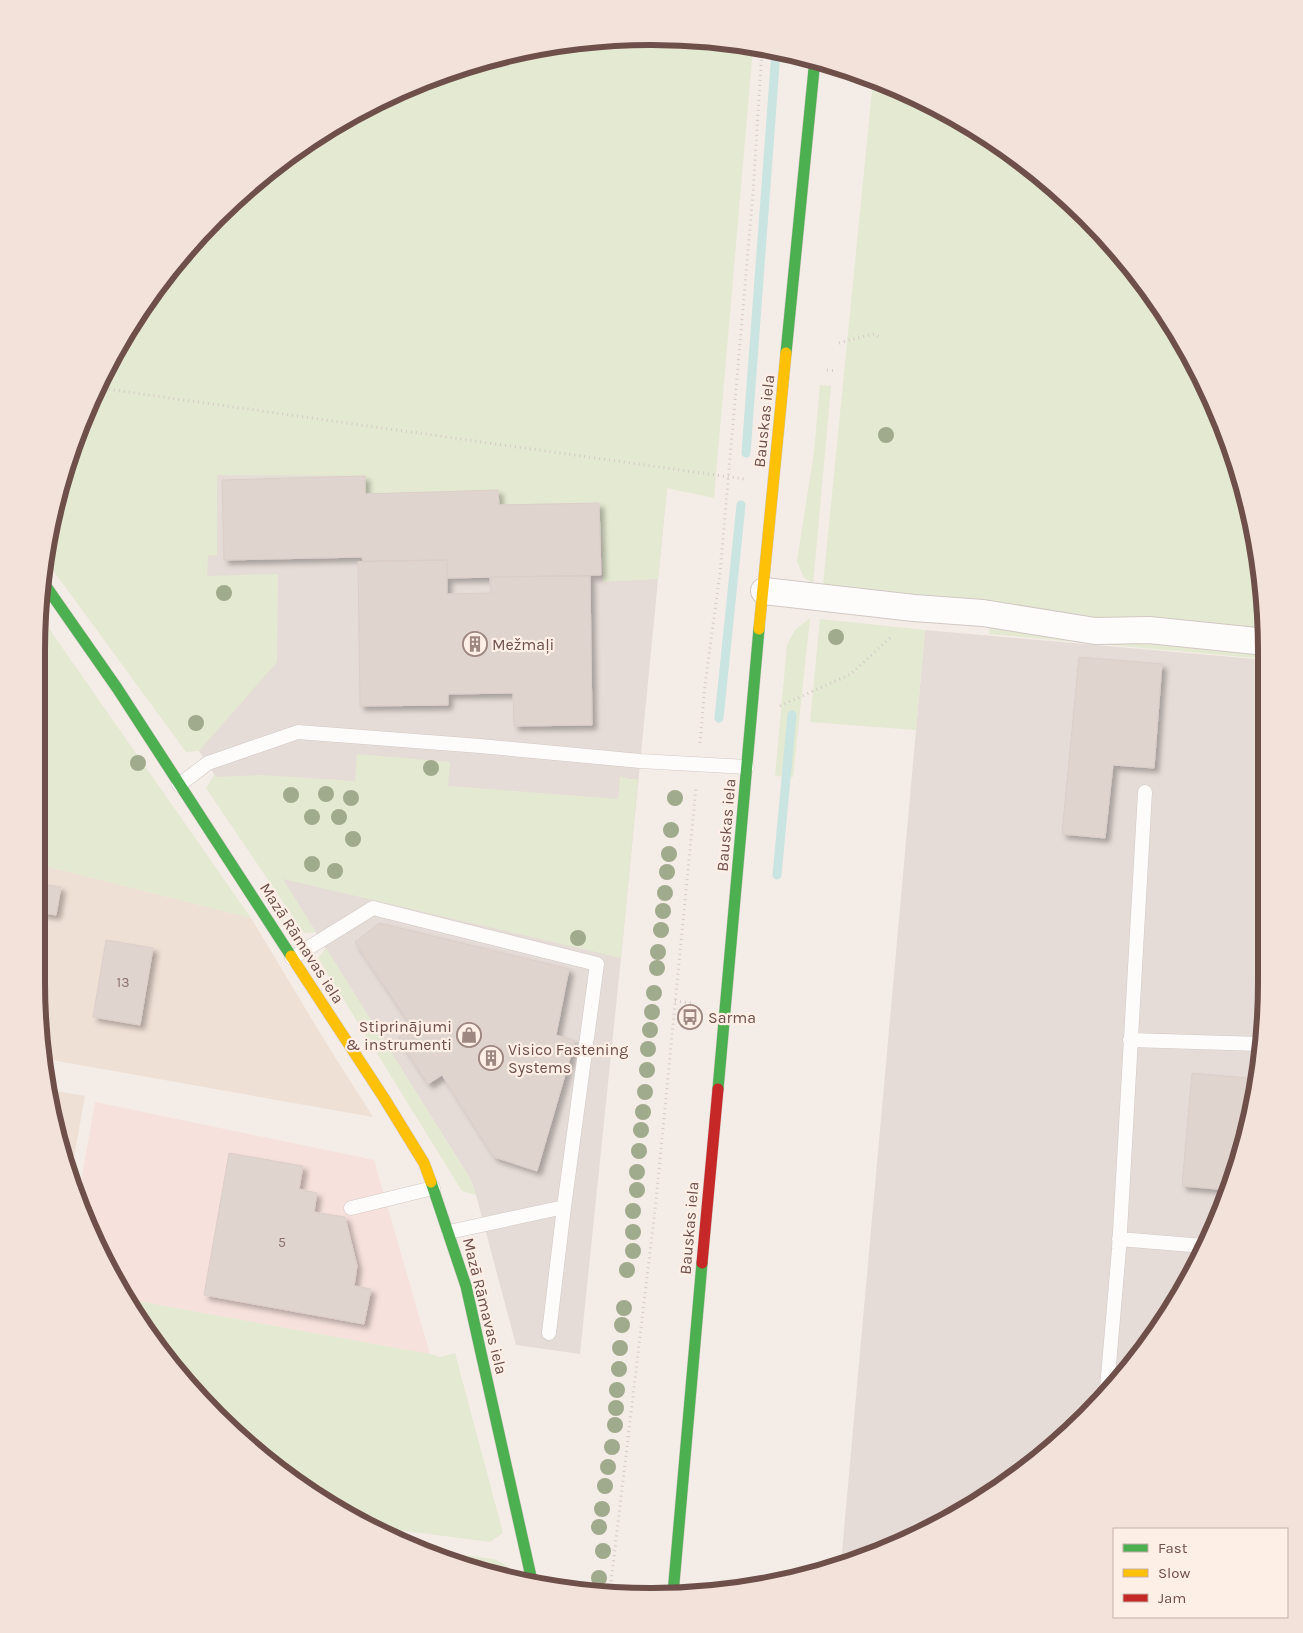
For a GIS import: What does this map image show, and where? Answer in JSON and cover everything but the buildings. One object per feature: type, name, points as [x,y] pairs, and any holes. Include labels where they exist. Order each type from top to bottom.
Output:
[{"type":"main road","name":"Bauskas iela","points":[[674,1587],[750,720],[814,68]]},
{"type":"main road","name":"Mazā Rāmavas iela","points":[[48,590],[117,688],[424,1163],[466,1286],[531,1575]]},
{"type":"street","points":[[764,591],[914,608],[983,613],[1095,631],[1149,630],[1258,641]]},
{"type":"lane","points":[[179,785],[208,762],[298,732],[747,767]]},
{"type":"lane","points":[[1108,1380],[1119,1239],[1145,792]]},
{"type":"lane","points":[[292,958],[373,908],[597,964],[564,1206],[549,1333]]},
{"type":"lane","points":[[1130,1040],[1255,1044]]},
{"type":"lane","points":[[352,1208],[433,1188]]},
{"type":"lane","points":[[449,1232],[564,1206]]},
{"type":"lane","points":[[1119,1239],[1197,1245]]},
{"type":"path","points":[[610,1587],[656,1201],[705,685],[720,573],[752,202],[762,55]]},
{"type":"path","points":[[839,343],[874,334],[881,338]]},
{"type":"path","points":[[826,370],[836,371]]},
{"type":"path","points":[[105,389],[774,483]]},
{"type":"path","points":[[750,720],[851,674],[878,650],[906,620],[914,608]]},
{"type":"path","points":[[675,1002],[691,1003]]},
{"type":"shaded area","points":[[78,454],[667,488],[580,1354],[516,1345],[471,1180],[282,879],[199,751],[54,550],[66,495]]},
{"type":"shaded area","points":[[925,630],[1258,659],[1257,1021],[1253,1061],[1246,1100],[1226,1176],[1212,1214],[1177,1285],[1133,1351],[1080,1410],[1051,1437],[1021,1463],[955,1507],[884,1542],[842,1557]]},
{"type":"shaded area","points":[[45,866],[251,918],[373,1117],[50,1060],[45,982]]},
{"type":"shaded area","points":[[55,1091],[85,1096],[73,1162]]},
{"type":"shaded area","points":[[95,1102],[374,1160],[430,1354],[136,1301],[108,1250],[91,1214],[80,1185]]},
{"type":"green space","points":[[652,45],[691,46],[752,54],[714,498],[667,488],[658,579],[603,582],[599,503],[499,505],[498,490],[365,494],[365,476],[217,475],[217,555],[208,556],[207,576],[278,574],[277,662],[199,751],[186,752],[51,567],[66,495],[91,419],[126,348],[170,282],[223,223],[282,170],[348,126],[419,91],[495,66],[572,50]]},
{"type":"green space","points":[[872,87],[955,126],[1021,170],[1080,223],[1107,252],[1133,282],[1156,315],[1177,348],[1195,383],[1212,419],[1226,457],[1246,533],[1253,572],[1257,612],[1258,658],[989,634],[992,603],[823,585]]},
{"type":"green space","points":[[820,385],[831,386],[813,584],[803,576],[797,561],[814,452]]},
{"type":"green space","points":[[810,618],[793,777],[775,776],[787,645],[795,630]]},
{"type":"green space","points":[[820,619],[925,630],[916,730],[810,722]]},
{"type":"green space","points":[[46,624],[251,918],[45,866]]},
{"type":"green space","points":[[357,754],[450,762],[448,786],[618,799],[620,776],[638,779],[621,958],[283,879],[316,932],[304,933],[206,788],[215,774],[217,777],[262,775],[355,781]]},
{"type":"green space","points":[[326,948],[471,1180],[476,1195],[462,1191],[318,958]]},
{"type":"green space","points":[[136,1301],[440,1357],[455,1353],[503,1533],[490,1542],[392,1529],[348,1507],[315,1486],[282,1463],[223,1410],[170,1351]]},
{"type":"green space","points":[[450,1553],[493,1559],[507,1566],[511,1571]]},
{"type":"waterway","points":[[746,453],[776,58]]},
{"type":"waterway","points":[[719,718],[741,505]]},
{"type":"waterway","points":[[777,875],[792,715]]},
{"type":"traffic: fast","points":[[786,353],[814,68]]},
{"type":"traffic: fast","points":[[48,590],[117,688],[291,956]]},
{"type":"traffic: fast","points":[[718,1089],[759,629]]},
{"type":"traffic: fast","points":[[431,1182],[466,1286],[531,1575]]},
{"type":"traffic: fast","points":[[674,1587],[702,1263]]},
{"type":"traffic: slow","points":[[759,629],[786,353]]},
{"type":"traffic: slow","points":[[291,956],[384,1098],[424,1163],[431,1182]]},
{"type":"traffic: jam","points":[[702,1263],[718,1089]]},
{"type":"place","name":"Mežmaļi","points":[[475,644]]},
{"type":"place","name":"Sarma","points":[[690,1017]]},
{"type":"place","name":"Stiprinājumi & instrumenti","points":[[469,1035]]},
{"type":"place","name":"Visico Fastening Systems","points":[[491,1058]]}]
